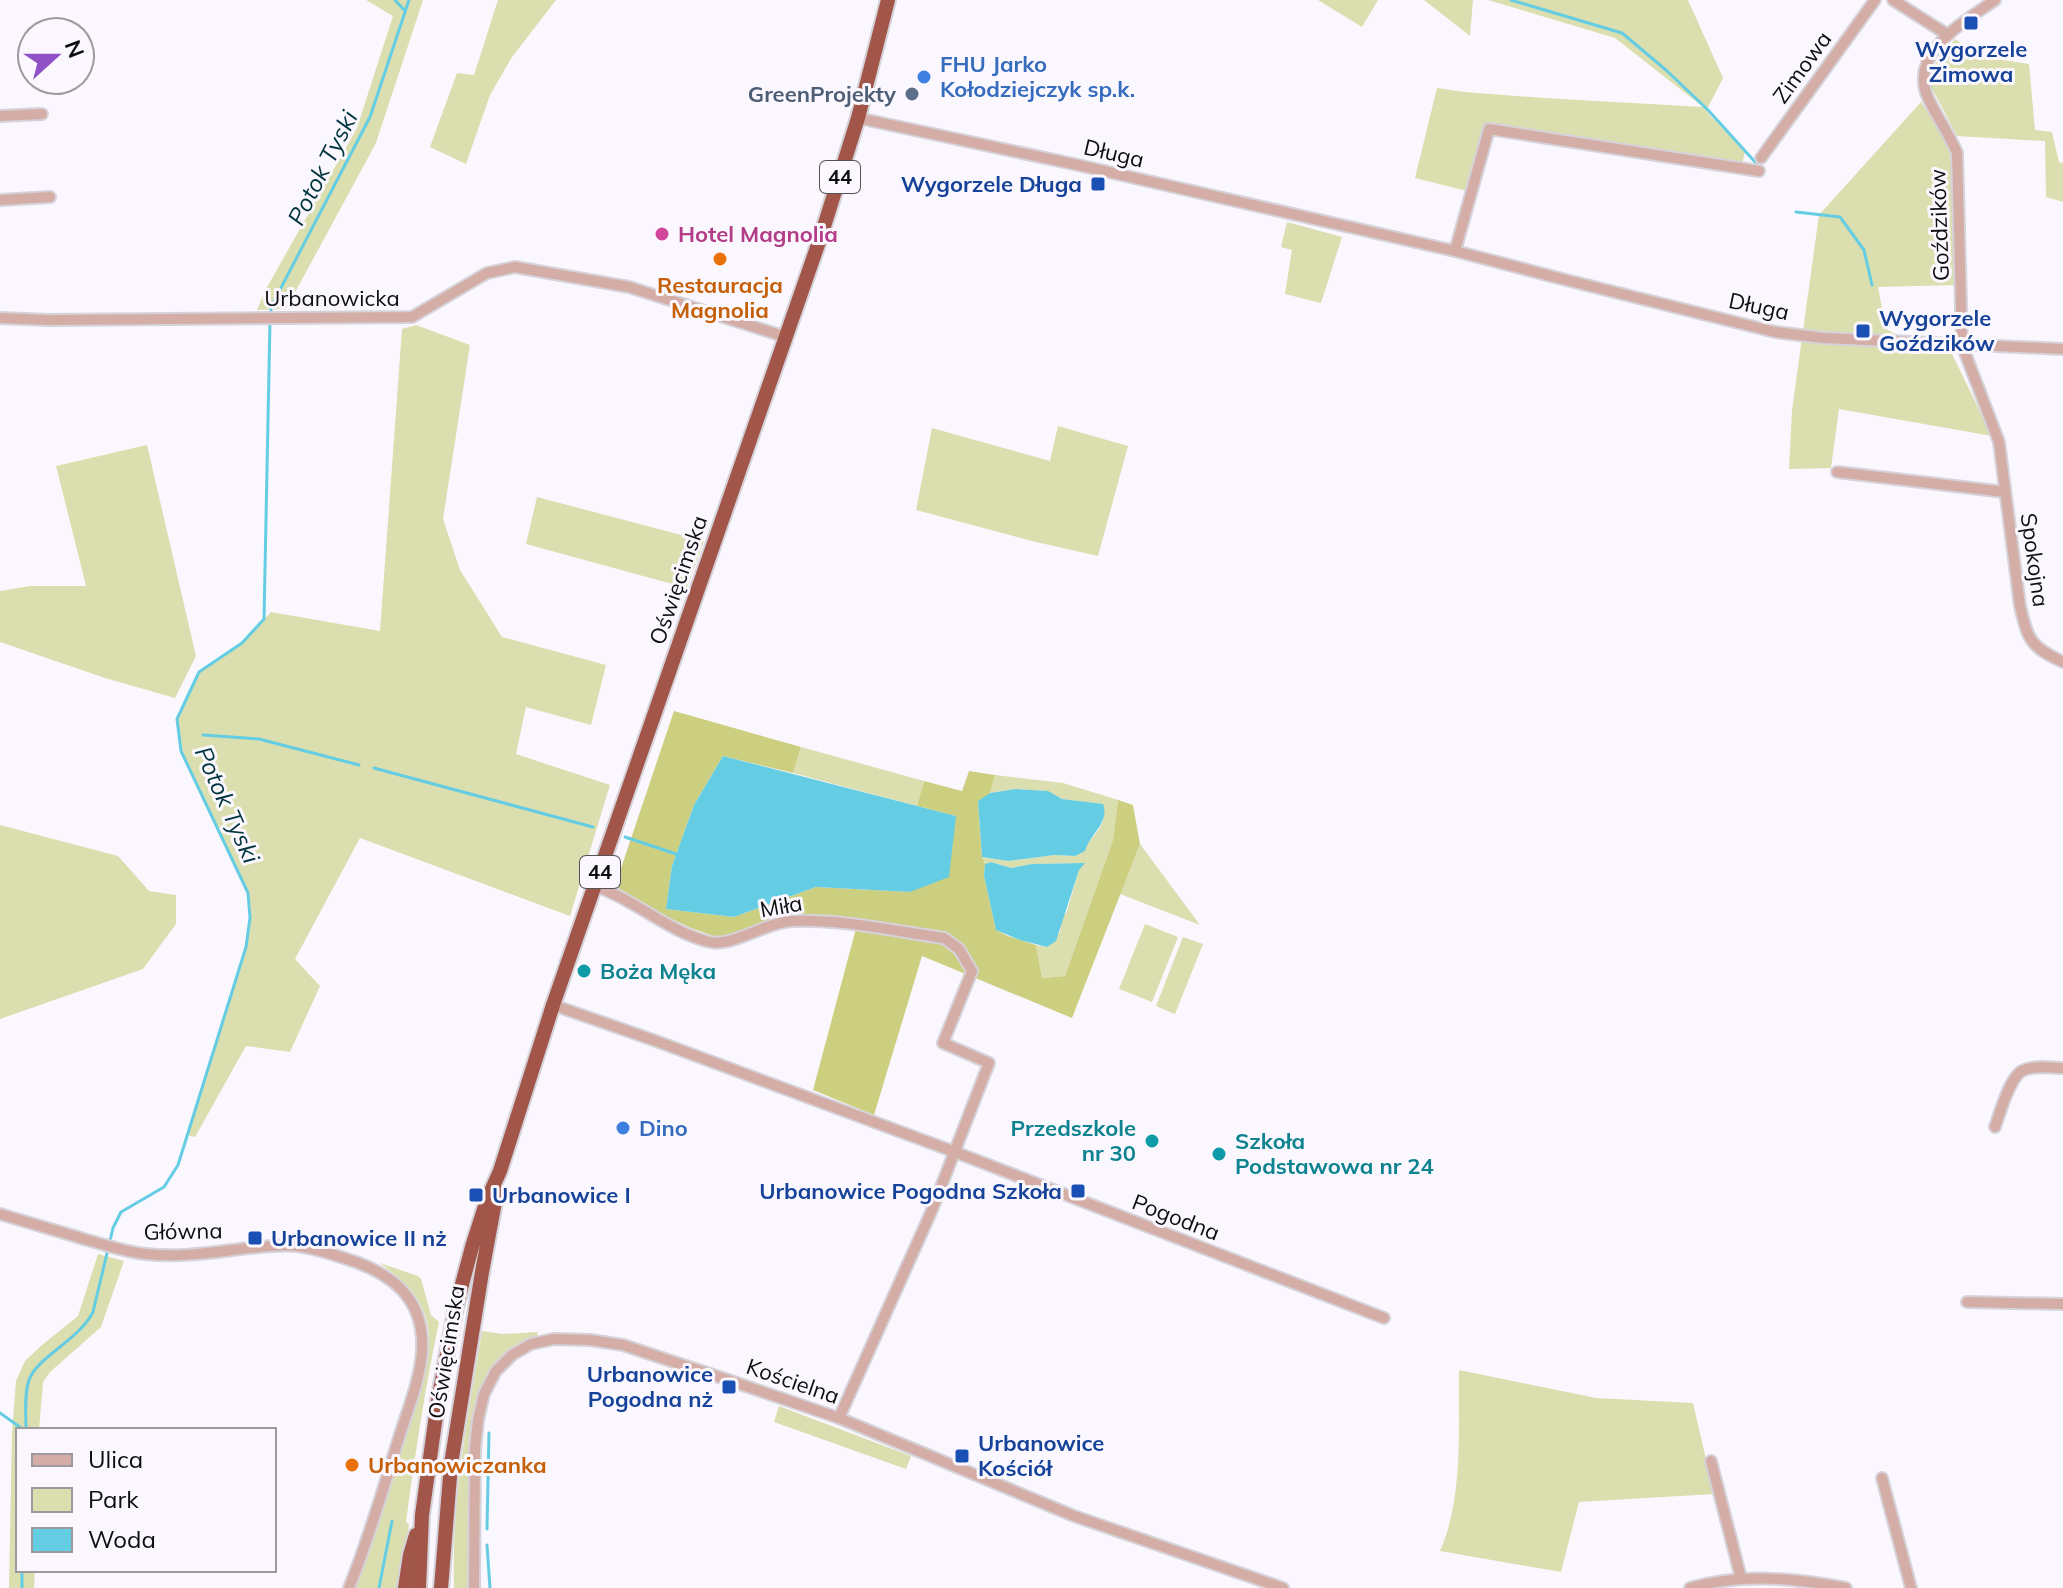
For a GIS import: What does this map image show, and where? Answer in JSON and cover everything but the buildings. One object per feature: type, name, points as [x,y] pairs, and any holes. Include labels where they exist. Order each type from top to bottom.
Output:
[{"type":"highway","name":"Oświęcimska","points":[[422,1515],[438,1401],[456,1307],[476,1235],[821,236],[858,118],[888,0]]},
{"type":"highway","name":"Oświęcimska","points":[[445,1541],[459,1406],[500,1171]]},
{"type":"highway","points":[[405,1588],[410,1555],[422,1515]]},
{"type":"highway","name":"44","points":[[419,1588],[422,1515]]},
{"type":"highway","points":[[445,1541],[448,1588]]},
{"type":"highway","name":"44","points":[[441,1588],[445,1541]]},
{"type":"street","name":"Zimowa","points":[[1761,158],[1875,0]]},
{"type":"street","points":[[1893,0],[1948,35]]},
{"type":"street","name":"Goździków","points":[[1962,345],[1957,153],[1927,96],[1924,80],[1926,64],[1933,49],[1995,0]]},
{"type":"street","points":[[0,116],[42,114]]},
{"type":"street","name":"Długa","points":[[858,118],[1455,251],[1775,332],[1824,338],[2063,349]]},
{"type":"street","points":[[1455,251],[1489,129],[1759,171]]},
{"type":"street","points":[[0,200],[50,197]]},
{"type":"street","name":"Urbanowicka","points":[[0,318],[412,317],[487,273],[515,267],[629,287],[786,337]]},
{"type":"street","name":"Spokojna","points":[[1962,345],[1999,442],[2026,632],[2042,652],[2063,662]]},
{"type":"street","name":"Spokojna","points":[[1837,472],[2005,492]]},
{"type":"street","name":"Miła","points":[[595,886],[622,896],[685,933],[711,942],[734,940],[763,927],[787,921],[819,920],[944,938],[959,949],[972,971],[943,1043],[989,1063],[955,1152]]},
{"type":"street","name":"Pogodna","points":[[553,1005],[955,1152],[1384,1318]]},
{"type":"street","points":[[1995,1127],[2007,1094],[2022,1070],[2063,1068]]},
{"type":"street","points":[[839,1418],[955,1152]]},
{"type":"street","name":"Główna","points":[[0,1214],[124,1251],[149,1255],[290,1245],[319,1250],[369,1266]]},
{"type":"street","name":"Oświęcimska","points":[[349,1588],[398,1443],[422,1352],[420,1324],[410,1300],[390,1279],[369,1266]]},
{"type":"street","points":[[1967,1302],[2063,1304]]},
{"type":"street","name":"Kościelna","points":[[474,1588],[475,1449],[487,1386],[496,1371],[512,1355],[531,1344],[554,1339],[623,1345],[839,1418],[1074,1516],[1283,1588]]},
{"type":"street","points":[[1711,1461],[1741,1578]]},
{"type":"street","points":[[1882,1478],[1911,1588]]},
{"type":"street","points":[[1690,1588],[1741,1578],[1776,1578],[1846,1588]]},
{"type":"green space","points":[[366,0],[423,0],[376,143],[286,309],[257,310],[357,128],[393,16]]},
{"type":"green space","points":[[498,0],[556,0],[512,57],[490,95],[466,164],[430,147],[457,73],[474,75]]},
{"type":"green space","points":[[1318,0],[1378,0],[1362,27]]},
{"type":"green space","points":[[1424,0],[1473,0],[1470,36]]},
{"type":"green space","points":[[1488,0],[1688,0],[1723,78],[1706,111],[1745,152],[1742,164],[1487,123],[1467,191],[1415,178],[1437,88],[1703,107],[1615,38]]},
{"type":"green space","points":[[1955,39],[1983,57],[2029,64],[2035,130],[2052,132],[2059,162],[2063,163],[2063,202],[2046,197],[2045,141],[1957,136],[1930,85],[1932,68]]},
{"type":"green space","points":[[1921,102],[1942,135],[1954,172],[1956,285],[1878,287],[1886,329],[1933,353],[1952,354],[1992,436],[1839,409],[1831,468],[1789,469],[1792,410],[1819,215]]},
{"type":"green space","points":[[1287,222],[1342,237],[1321,303],[1285,294],[1292,250],[1281,247]]},
{"type":"green space","points":[[416,325],[470,345],[443,519],[460,570],[502,637],[606,665],[591,725],[526,707],[516,754],[610,785],[570,916],[360,838],[295,959],[320,986],[290,1052],[246,1046],[195,1137],[187,1135],[246,947],[250,918],[248,893],[181,751],[177,719],[199,672],[242,643],[271,612],[380,631],[402,329]]},
{"type":"green space","points":[[1058,426],[1128,446],[1098,556],[916,510],[932,428],[1050,461]]},
{"type":"green space","points":[[147,445],[196,656],[175,698],[0,642],[0,591],[30,586],[86,586],[56,466]]},
{"type":"green space","points":[[537,497],[704,541],[687,588],[526,544]]},
{"type":"green space","points":[[674,711],[801,747],[793,773],[723,756],[694,805],[672,866],[666,909],[734,917],[816,887],[910,892],[956,816],[917,806],[924,781],[962,791],[969,771],[995,775],[990,793],[978,802],[984,876],[996,930],[1036,945],[1042,978],[1065,976],[1113,840],[1118,800],[1133,805],[1140,844],[1072,1018],[922,956],[874,1115],[813,1090],[858,921],[779,917],[719,938],[657,912],[615,886]]},
{"type":"green space","points":[[801,747],[924,781],[917,806],[793,773]]},
{"type":"green space","points":[[995,775],[1063,783],[1118,800],[1113,840],[1065,976],[1042,978],[1036,945],[1047,947],[1060,932],[1079,869],[1084,863],[1032,864],[1011,868],[991,862],[985,864],[982,857],[1008,861],[1055,855],[1075,856],[1101,826],[1102,804],[1062,799],[1047,791],[1015,789],[990,793]]},
{"type":"green space","points":[[0,825],[118,856],[149,891],[176,895],[176,924],[143,969],[0,1019]]},
{"type":"green space","points":[[1140,844],[1200,925],[1120,894]]},
{"type":"green space","points":[[1145,924],[1178,937],[1152,1002],[1119,989]]},
{"type":"green space","points":[[1183,937],[1203,944],[1175,1014],[1156,1006]]},
{"type":"green space","points":[[98,1254],[124,1261],[101,1327],[50,1372],[43,1382],[39,1428],[16,1428],[16,1572],[35,1572],[34,1588],[9,1588],[16,1381],[25,1361],[78,1316]]},
{"type":"green space","points":[[380,1263],[421,1279],[431,1315],[439,1322],[413,1472],[401,1588],[355,1588],[420,1393],[429,1348],[426,1318],[418,1300],[408,1286]]},
{"type":"green space","points":[[482,1331],[503,1334],[538,1332],[537,1336],[512,1349],[496,1362],[477,1400],[469,1458],[469,1588],[454,1588],[458,1491]]},
{"type":"green space","points":[[1459,1370],[1596,1398],[1693,1403],[1714,1494],[1579,1502],[1561,1572],[1440,1551],[1448,1530],[1456,1485]]},
{"type":"green space","points":[[779,1406],[911,1456],[906,1469],[774,1422]]},
{"type":"water","points":[[723,756],[956,816],[949,877],[910,892],[816,887],[734,917],[666,909],[672,866],[694,805]]},
{"type":"water","points":[[1015,789],[1048,791],[1062,799],[1103,804],[1102,823],[1085,851],[1075,856],[1055,855],[1008,861],[982,857],[978,801],[990,793]]},
{"type":"water","points":[[991,862],[1011,868],[1032,864],[1085,863],[1079,870],[1056,941],[1047,947],[996,930],[984,876],[985,864]]},
{"type":"waterway","points":[[395,0],[405,11]]},
{"type":"waterway","name":"Potok Tyski","points":[[271,314],[271,307],[370,117],[409,0]]},
{"type":"waterway","points":[[1511,0],[1622,33],[1708,110],[1756,163]]},
{"type":"waterway","points":[[1796,212],[1840,217],[1864,250],[1872,285]]},
{"type":"waterway","name":"Potok Tyski","points":[[26,1428],[29,1380],[40,1364],[78,1331],[93,1312],[113,1228],[121,1212],[164,1187],[178,1165],[246,947],[250,918],[248,893],[181,751],[177,719],[199,672],[242,643],[264,619],[270,321]]},
{"type":"waterway","points":[[203,735],[259,739],[359,765]]},
{"type":"waterway","points":[[374,768],[593,827]]},
{"type":"waterway","points":[[625,837],[676,854]]},
{"type":"waterway","points":[[0,1413],[21,1428]]},
{"type":"waterway","points":[[487,1529],[489,1433]]},
{"type":"waterway","points":[[379,1588],[392,1521]]},
{"type":"waterway","points":[[487,1545],[490,1588]]},
{"type":"waterway","name":"Potok Tyski","points":[[22,1572],[22,1588]]},
{"type":"place","name":"Wygorzele Zimowa","points":[[1971,23]]},
{"type":"place","name":"FHU Jarko Kołodziejczyk sp.k.","points":[[924,77]]},
{"type":"place","name":"GreenProjekty","points":[[912,94]]},
{"type":"place","name":"Wygorzele Długa","points":[[1098,184]]},
{"type":"place","name":"Hotel Magnolia","points":[[662,234]]},
{"type":"place","name":"Restauracja Magnolia","points":[[720,259]]},
{"type":"place","name":"Wygorzele Goździków","points":[[1863,331]]},
{"type":"place","name":"Boża Męka","points":[[584,971]]},
{"type":"place","name":"Dino","points":[[623,1128]]},
{"type":"place","name":"Przedszkole nr 30","points":[[1152,1141]]},
{"type":"place","name":"Szkoła Podstawowa nr 24","points":[[1219,1154]]},
{"type":"place","name":"Urbanowice Pogodna Szkoła","points":[[1078,1191]]},
{"type":"place","name":"Urbanowice I","points":[[476,1195]]},
{"type":"place","name":"Urbanowice II nż","points":[[255,1238]]},
{"type":"place","name":"Urbanowice Pogodna nż","points":[[729,1387]]},
{"type":"place","name":"Urbanowice Kościół","points":[[962,1456]]},
{"type":"place","name":"Urbanowiczanka","points":[[352,1465]]}]
